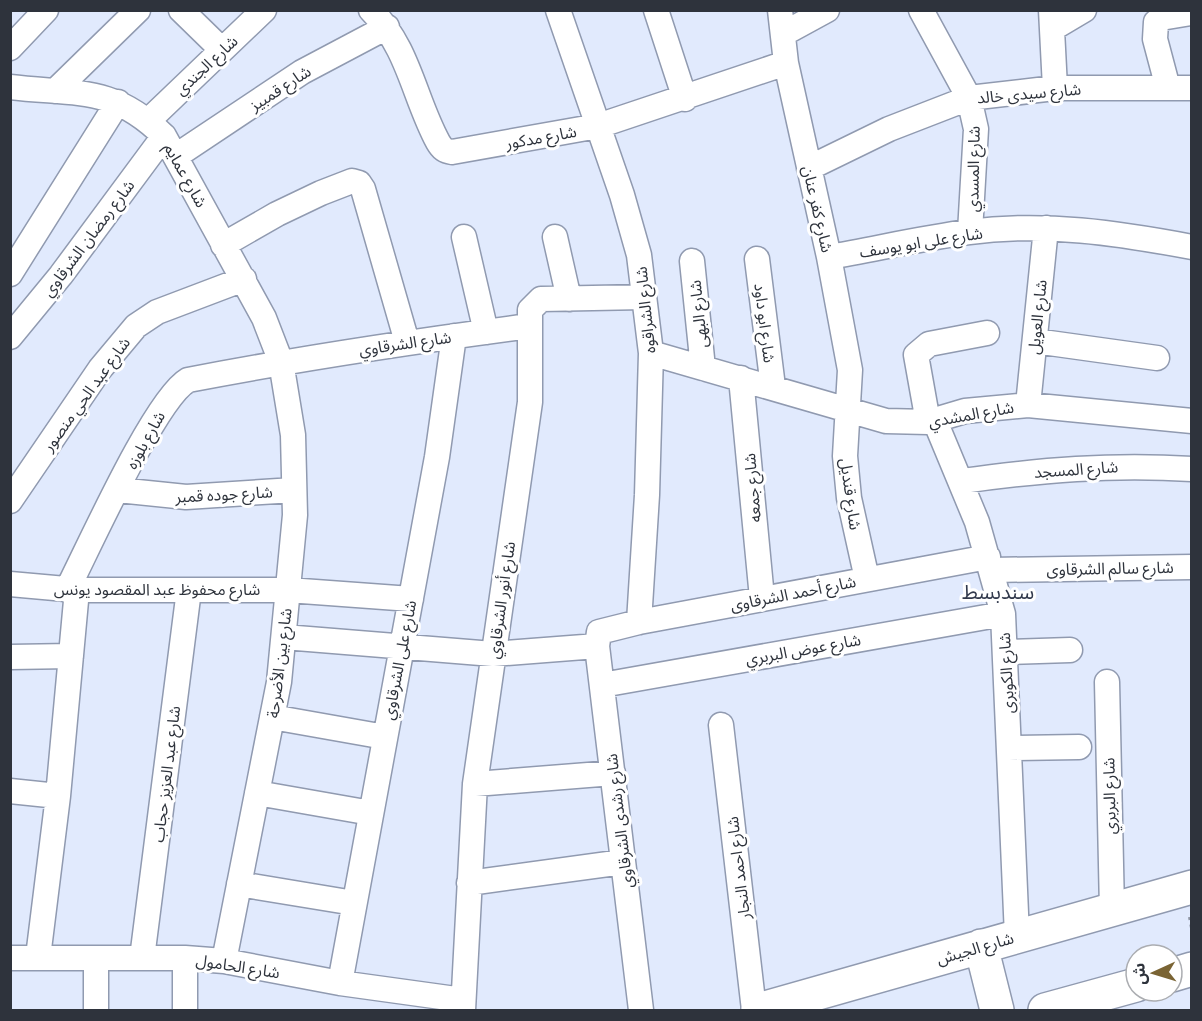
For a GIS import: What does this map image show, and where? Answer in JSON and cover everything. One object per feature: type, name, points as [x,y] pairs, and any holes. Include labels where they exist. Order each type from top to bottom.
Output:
[{"type":"main road","name":"شارع الجيش","points":[[756,1011],[1191,887]]},
{"type":"main road","points":[[981,946],[997,1011]]},
{"type":"main road","points":[[1045,1011],[1124,988]]},
{"type":"street","points":[[10,48],[46,10]]},
{"type":"street","points":[[55,91],[138,10]]},
{"type":"street","points":[[181,10],[222,50]]},
{"type":"street","name":"شارع الجندي","points":[[163,138],[222,50],[264,10]]},
{"type":"street","name":"شارع الشراقوه","points":[[558,10],[639,255],[651,353],[647,495],[639,622]]},
{"type":"street","points":[[656,10],[685,99]]},
{"type":"street","name":"شارع كفر عنان","points":[[780,10],[786,63],[829,257],[850,370],[850,390],[846,408]]},
{"type":"street","points":[[783,34],[827,10]]},
{"type":"street","name":"شارع المسدي","points":[[921,10],[969,98],[976,129],[970,232]]},
{"type":"street","points":[[1055,88],[1052,20],[1084,10]]},
{"type":"street","points":[[1180,88],[1155,39],[1156,22],[1161,18],[1191,13]]},
{"type":"street","name":"شارع مدكور","points":[[379,19],[418,91],[438,143],[444,150],[452,153],[598,126],[685,99],[786,63]]},
{"type":"street","name":"شارع قمبيز","points":[[163,138],[302,72],[379,19]]},
{"type":"street","points":[[10,87],[86,94],[117,102],[163,138]]},
{"type":"street","name":"شارع سيدى خالد","points":[[809,168],[889,129],[969,98],[1055,88],[1180,88]]},
{"type":"street","points":[[10,274],[117,102]]},
{"type":"street","name":"شارع عمايم","points":[[163,138],[244,279],[264,318],[281,362]]},
{"type":"street","name":"شارع رمضان الشرقاوي","points":[[10,337],[61,275],[163,138]]},
{"type":"street","points":[[223,245],[277,214],[321,193],[352,181],[359,183],[363,189],[407,342]]},
{"type":"street","name":"شارع على ابو يوسف","points":[[829,257],[970,232],[1046,228],[1126,234],[1191,247]]},
{"type":"street","name":"شارع العويل","points":[[1028,405],[1046,228]]},
{"type":"street","points":[[464,237],[486,332]]},
{"type":"street","points":[[555,237],[569,298]]},
{"type":"street","name":"شارع ابو داود","points":[[757,259],[773,387]]},
{"type":"street","name":"شارع البهى","points":[[692,261],[703,368]]},
{"type":"street","name":"شارع عبد الحي منصور","points":[[10,501],[100,369],[136,326],[157,312],[244,279]]},
{"type":"street","name":"شارع أنور الشرقاوي","points":[[463,1005],[475,784],[530,402],[530,310],[536,302],[569,298],[644,297]]},
{"type":"street","name":"شارع الشرقاوي","points":[[281,362],[530,326]]},
{"type":"street","name":"شارع الكوبرى","points":[[987,333],[929,344],[921,348],[916,355],[932,422],[962,481],[990,563],[1003,614],[1017,936]]},
{"type":"street","name":"شارع على الشرقاوي","points":[[340,983],[411,599],[454,336]]},
{"type":"street","points":[[1035,341],[1157,358]]},
{"type":"street","name":"شارع المشدي","points":[[651,353],[886,421],[932,422],[966,411],[1028,405],[1191,421]]},
{"type":"street","name":"شارع بلوزه","points":[[72,590],[118,490],[151,428],[179,385],[188,380],[281,362]]},
{"type":"street","name":"شارع بين الأضرحة","points":[[224,961],[272,717],[284,637],[294,490],[293,435],[281,362]]},
{"type":"street","name":"شارع جمعه","points":[[741,378],[762,598]]},
{"type":"street","name":"شارع قنديل","points":[[846,408],[845,456],[849,498],[867,579]]},
{"type":"street","name":"شارع المسجد","points":[[962,481],[1049,469],[1137,465],[1191,469]]},
{"type":"street","name":"شارع جوده قمبر","points":[[118,490],[186,497],[294,490]]},
{"type":"street","name":"شارع أحمد الشرقاوى","points":[[284,637],[493,654],[598,639],[639,622],[762,598],[867,579],[990,563]]},
{"type":"street","name":"شارع سالم الشرقاوى","points":[[990,563],[1191,567]]},
{"type":"street","name":"شارع محفوظ عبد المقصود يونس","points":[[10,584],[72,590],[288,590],[411,599]]},
{"type":"street","points":[[38,957],[58,796],[71,656],[72,590]]},
{"type":"street","name":"شارع عبد العزيز حجاب","points":[[142,958],[189,590]]},
{"type":"street","name":"شارع عوض البربري","points":[[602,685],[1003,614]]},
{"type":"street","name":"شارع رشدى الشرقاوي","points":[[598,639],[641,1011]]},
{"type":"street","points":[[1006,652],[1070,650]]},
{"type":"street","points":[[10,657],[71,656]]},
{"type":"street","name":"شارع البربري","points":[[1107,682],[1112,910]]},
{"type":"street","points":[[272,717],[385,737]]},
{"type":"street","name":"شارع احمد النجار","points":[[721,725],[756,1011]]},
{"type":"street","points":[[1009,748],[1078,747]]},
{"type":"street","points":[[475,784],[613,773]]},
{"type":"street","points":[[10,791],[58,796]]},
{"type":"street","points":[[257,793],[371,813]]},
{"type":"street","points":[[469,883],[623,862]]},
{"type":"street","points":[[239,884],[354,903]]},
{"type":"street","name":"شارع الحامول","points":[[10,958],[185,958],[224,961],[463,1005]]},
{"type":"street","points":[[96,958],[96,1011]]},
{"type":"street","points":[[185,958],[185,1011]]},
{"type":"district","name":"سندبسط","points":[[998,592]]}]
